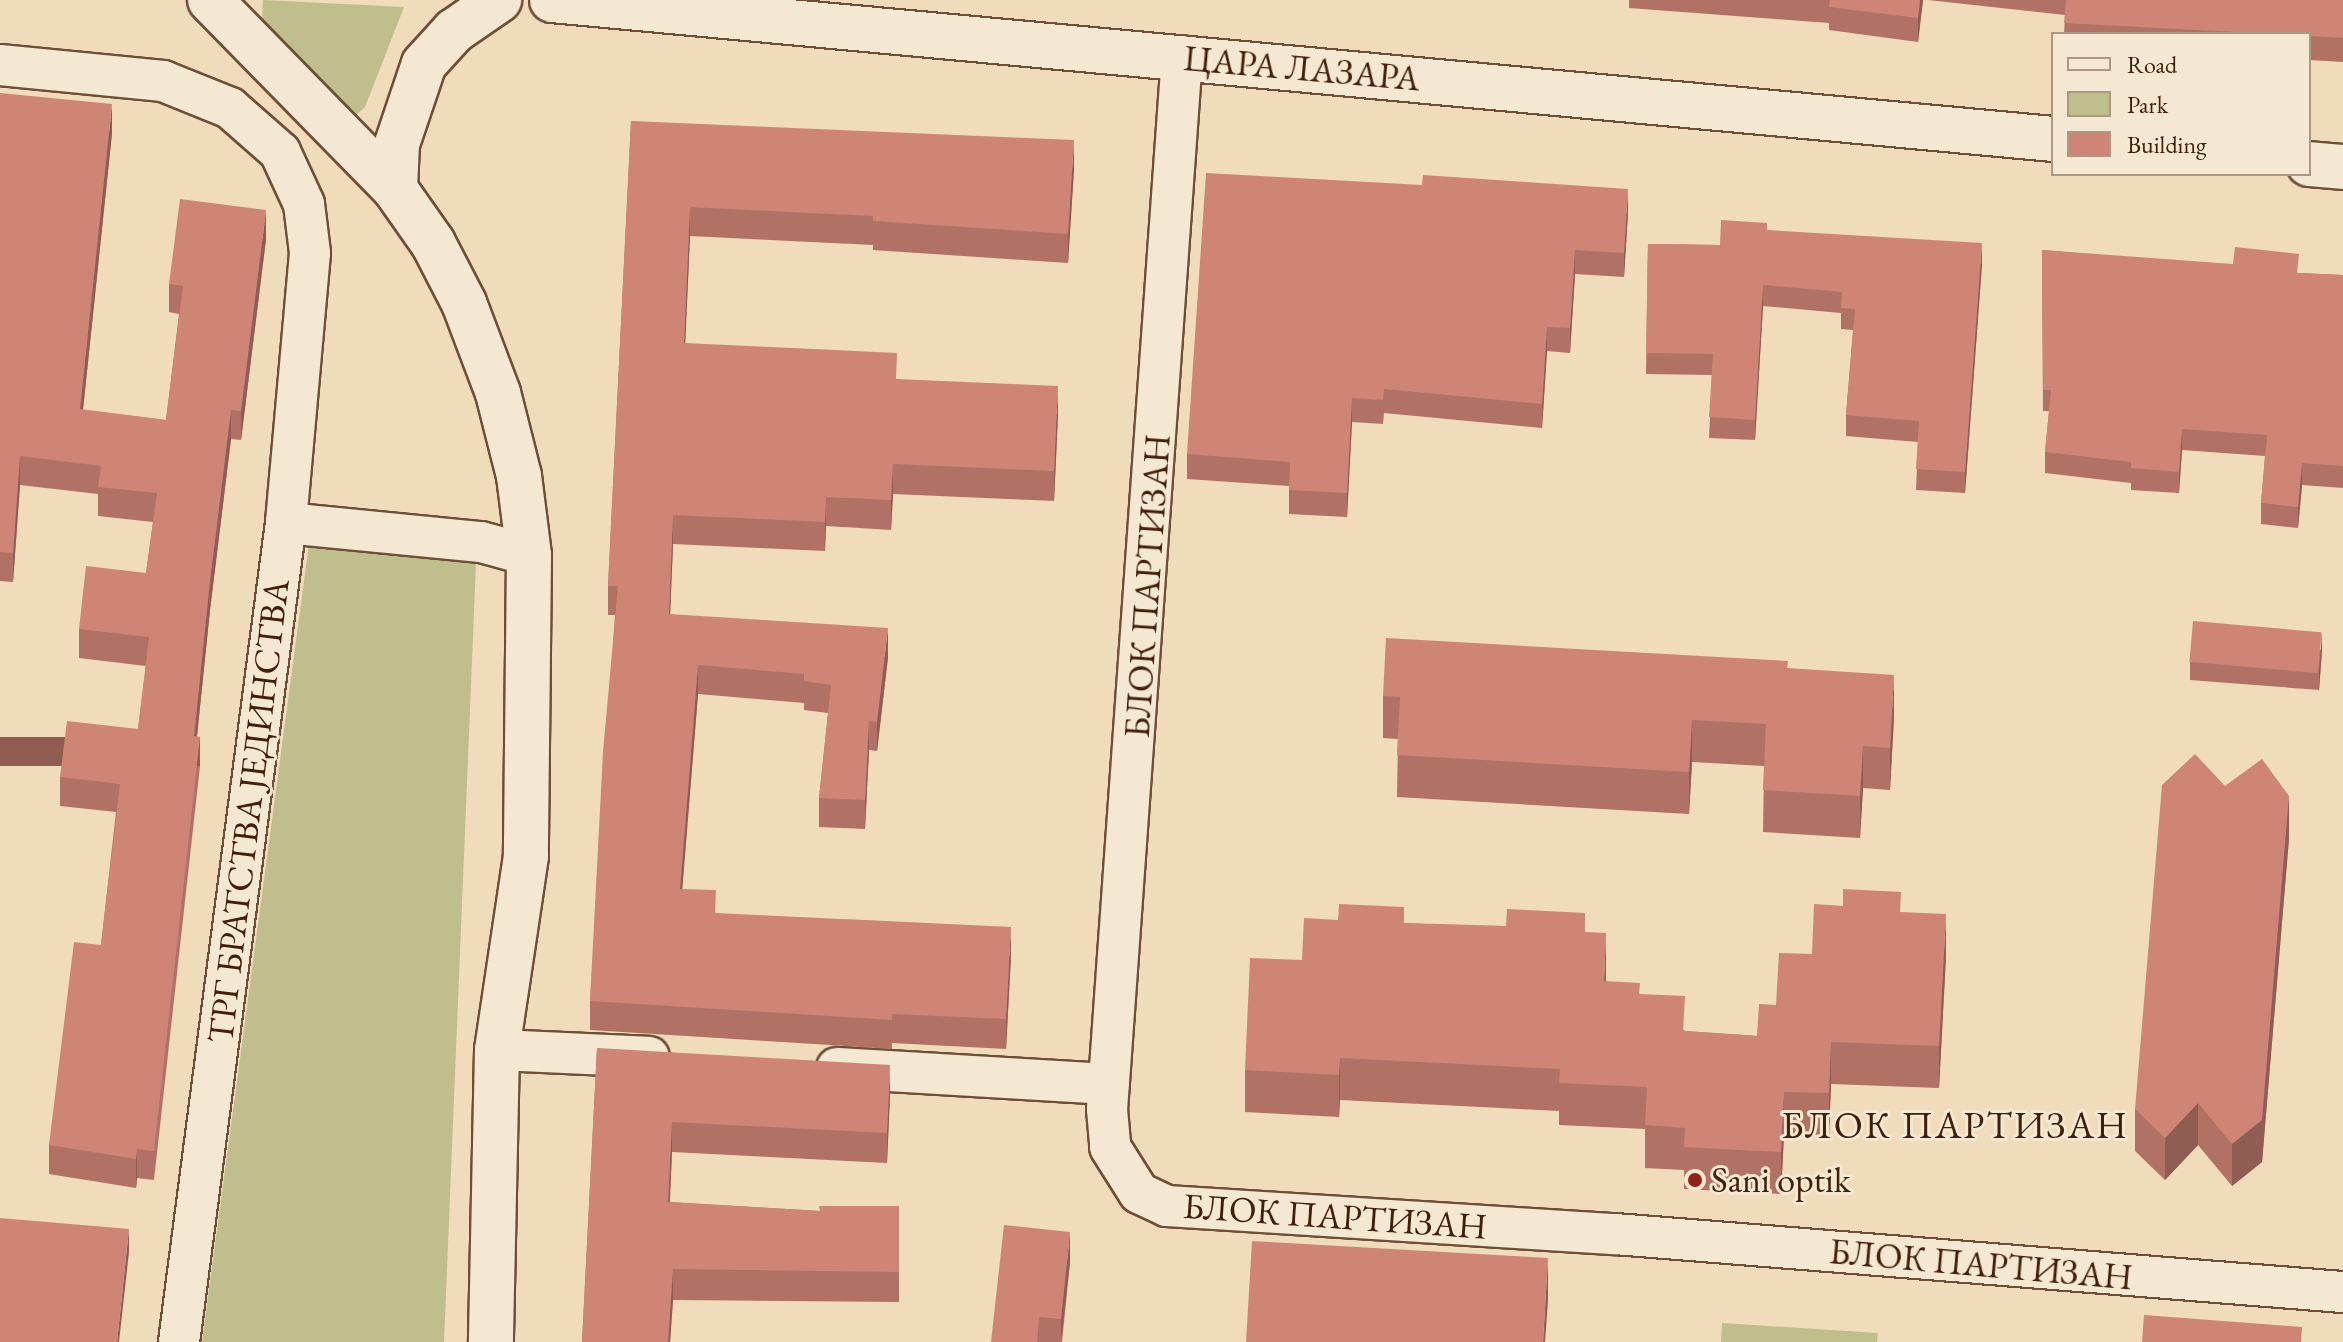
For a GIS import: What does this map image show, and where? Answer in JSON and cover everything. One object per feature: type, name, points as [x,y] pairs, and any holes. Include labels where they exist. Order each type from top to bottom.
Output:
[{"type":"main road","points":[[210,0],[395,189],[433,243],[464,303],[498,393],[519,476],[529,555],[526,856],[497,1050],[491,1342]]},
{"type":"main road","points":[[395,189],[397,144],[424,64],[454,31],[499,0]]},
{"type":"main road","name":"ЦАРА ЛАЗАРА","points":[[567,1],[2051,139]]},
{"type":"main road","points":[[2311,164],[2343,167]]},
{"type":"street","name":"БЛОК ПАРТИЗАН","points":[[1182,56],[1109,1084],[1110,1147],[1139,1193],[1167,1206],[1615,1234],[2343,1292]]},
{"type":"street","name":"ТРГ БРАТСТВА ЈЕДИНСТВА","points":[[0,65],[163,81],[230,108],[280,152],[304,204],[310,253],[286,523],[179,1342]]},
{"type":"street","points":[[286,523],[481,542],[529,555]]},
{"type":"street","points":[[497,1050],[690,1060]]},
{"type":"street","points":[[799,1066],[1109,1084]]},
{"type":"green space","points":[[263,0],[404,7],[365,107],[355,116],[332,107],[262,21]]},
{"type":"green space","points":[[309,544],[476,563],[444,1342],[202,1342]]},
{"type":"green space","points":[[1722,1323],[1878,1333],[1877,1342],[1721,1342]]},
{"type":"building","points":[[1830,0],[1920,0],[1918,18],[1829,7]]},
{"type":"building","points":[[2066,0],[2343,0],[2343,38],[2311,36],[2311,32],[2236,32],[2064,23]]},
{"type":"building","points":[[0,93],[112,104],[80,409],[166,420],[183,286],[169,284],[180,199],[266,210],[241,411],[231,410],[210,581],[194,736],[200,737],[154,1151],[137,1149],[136,1159],[49,1145],[74,942],[101,945],[120,784],[60,777],[67,721],[138,729],[149,637],[79,629],[86,566],[146,573],[157,493],[98,487],[101,466],[20,456],[13,553],[0,552]]},
{"type":"building","points":[[631,121],[1074,140],[1068,234],[873,221],[873,216],[690,207],[684,343],[897,353],[896,379],[1058,386],[1054,471],[893,464],[891,500],[826,497],[825,522],[673,515],[669,614],[888,628],[877,722],[869,721],[865,800],[819,798],[831,685],[804,681],[804,674],[698,665],[680,889],[716,890],[715,913],[1011,927],[1006,1019],[892,1014],[892,1020],[590,1001],[603,752],[618,586],[608,586]]},
{"type":"building","points":[[1206,173],[1422,185],[1423,175],[1628,189],[1624,253],[1575,250],[1570,328],[1547,327],[1542,404],[1384,389],[1383,400],[1352,398],[1347,493],[1289,490],[1290,462],[1187,454]]},
{"type":"building","points":[[1721,220],[1767,223],[1767,230],[1982,243],[1965,472],[1916,469],[1919,421],[1846,415],[1855,309],[1841,308],[1842,292],[1763,285],[1755,420],[1709,417],[1713,354],[1646,353],[1648,244],[1720,245]]},
{"type":"building","points":[[2235,247],[2299,254],[2297,273],[2343,275],[2343,466],[2302,463],[2298,507],[2261,503],[2267,435],[2182,429],[2179,472],[2131,468],[2131,462],[2045,452],[2051,390],[2043,390],[2042,250],[2233,264]]},
{"type":"building","points":[[2193,621],[2322,632],[2318,673],[2189,662]]},
{"type":"building","points":[[1386,638],[1788,661],[1787,668],[1894,675],[1890,748],[1863,746],[1860,796],[1763,790],[1766,724],[1692,720],[1689,772],[1397,755],[1400,697],[1383,696]]},
{"type":"building","points":[[2195,754],[2225,786],[2262,759],[2289,796],[2262,1120],[2232,1144],[2198,1103],[2165,1138],[2135,1109],[2162,785]]},
{"type":"building","points":[[1843,889],[1901,892],[1900,912],[1946,914],[1939,1046],[1831,1042],[1829,1093],[1784,1092],[1781,1152],[1684,1147],[1685,1128],[1645,1125],[1647,1087],[1559,1083],[1560,1069],[1340,1058],[1339,1075],[1245,1070],[1250,958],[1302,960],[1304,918],[1338,920],[1339,904],[1404,907],[1404,923],[1506,926],[1507,909],[1585,913],[1585,932],[1606,933],[1604,981],[1640,983],[1639,994],[1685,996],[1683,1031],[1757,1036],[1759,1004],[1776,1005],[1779,953],[1812,954],[1814,904],[1843,906]]},
{"type":"building","points":[[597,1048],[890,1065],[887,1133],[672,1122],[668,1202],[820,1211],[819,1206],[899,1206],[899,1272],[673,1269],[668,1342],[582,1342]]},
{"type":"building","points":[[0,1218],[129,1229],[117,1342],[0,1342]]},
{"type":"building","points":[[1004,1225],[1070,1232],[1061,1319],[1039,1317],[1037,1342],[991,1342]]},
{"type":"building","points":[[1252,1241],[1548,1258],[1543,1342],[1246,1342]]},
{"type":"building","points":[[2144,1315],[2302,1327],[2301,1342],[2142,1342]]},
{"type":"place","name":"Sani optik","points":[[1695,1180]]},
{"type":"district","name":"БЛОК ПАРТИЗАН","points":[[1955,1125]]}]
